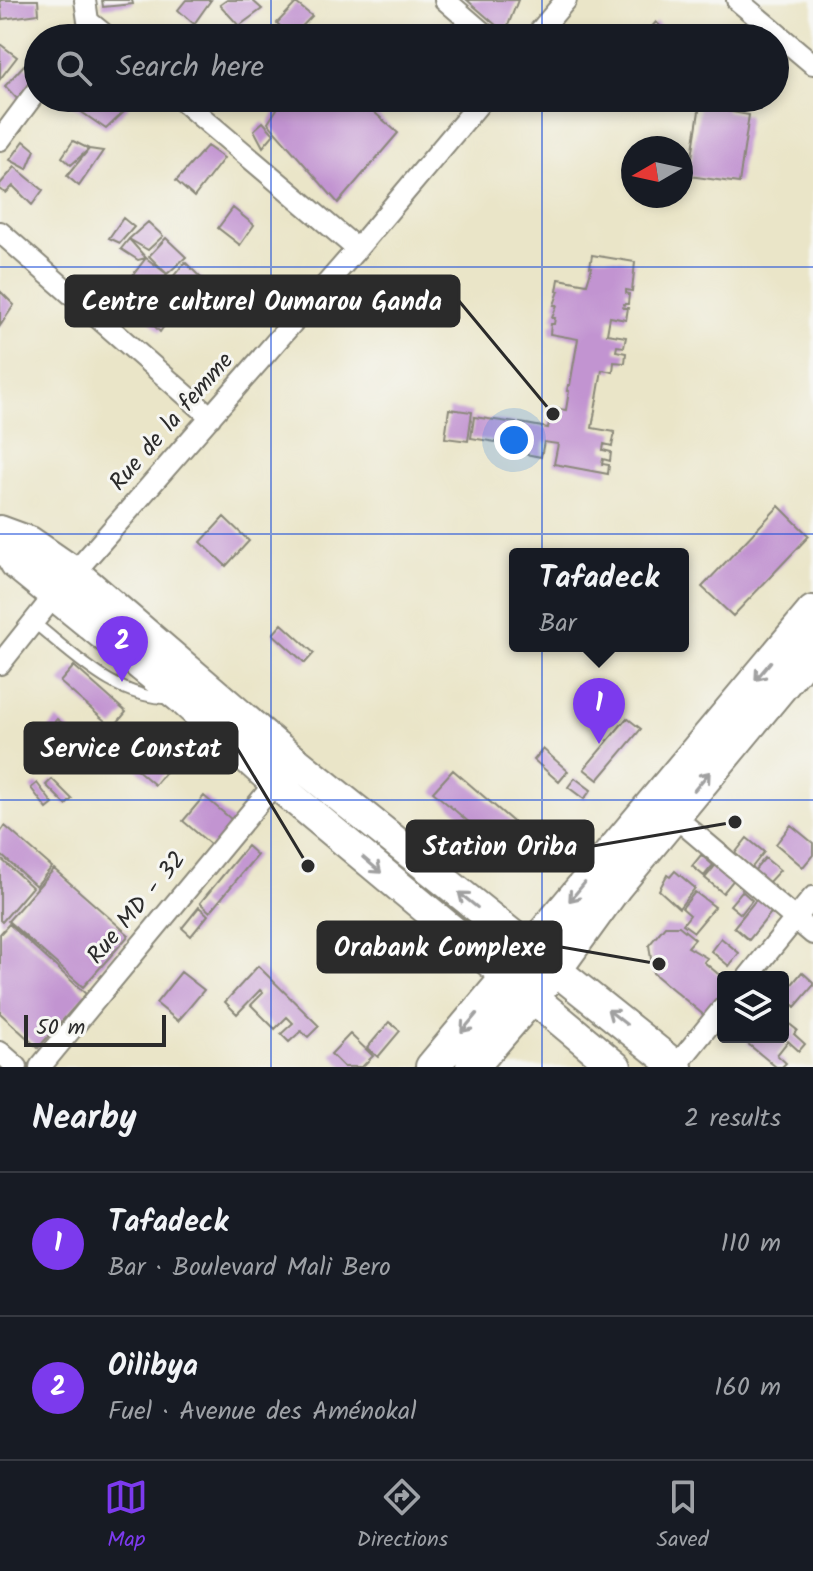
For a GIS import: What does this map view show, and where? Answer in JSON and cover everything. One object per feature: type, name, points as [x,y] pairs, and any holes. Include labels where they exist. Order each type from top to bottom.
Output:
[{"type":"main road","points":[[0,534],[30,542],[75,573],[269,765],[556,969],[676,1067]]},
{"type":"main road","points":[[0,534],[16,564],[54,596],[194,692]]},
{"type":"main road","points":[[472,1067],[556,969],[616,886],[664,808],[812,616]]},
{"type":"main road","points":[[432,1067],[529,949],[813,648]]},
{"type":"main road","points":[[341,817],[507,978],[533,996],[616,1067]]},
{"type":"street","points":[[85,0],[88,21],[92,24]]},
{"type":"street","points":[[445,0],[473,24]]},
{"type":"street","points":[[546,24],[566,0]]},
{"type":"street","points":[[737,0],[766,24]]},
{"type":"street","points":[[789,44],[813,64]]},
{"type":"street","points":[[0,140],[24,108]]},
{"type":"street","points":[[196,112],[357,249]]},
{"type":"street","name":"Rue de la femme","points":[[0,664],[54,596],[472,112]]},
{"type":"street","points":[[0,232],[211,417]]},
{"type":"street","name":"Rue MD - 32","points":[[40,1067],[269,765]]},
{"type":"street","points":[[664,808],[813,934]]},
{"type":"street","points":[[753,971],[813,897]]},
{"type":"street","points":[[676,1067],[717,1016]]},
{"type":"street","points":[[0,1052],[17,1067]]},
{"type":"lane","points":[[33,622],[111,683],[156,698],[194,692]]},
{"type":"building","points":[[0,0],[38,0],[39,14],[2,19]]},
{"type":"building","points":[[102,0],[132,0],[133,4],[103,7]]},
{"type":"building","points":[[186,0],[211,0],[194,24],[178,10]]},
{"type":"building","points":[[227,0],[252,0],[262,9],[237,24],[220,5]]},
{"type":"building","points":[[467,0],[518,0],[509,24],[495,24]]},
{"type":"building","points":[[296,3],[312,16],[304,24],[277,23]]},
{"type":"building","points":[[0,44],[17,57],[0,79]]},
{"type":"building","points":[[24,65],[24,96],[20,102],[5,86]]},
{"type":"building","points":[[82,112],[124,112],[106,129]]},
{"type":"building","points":[[275,112],[374,112],[398,133],[338,203],[268,123]]},
{"type":"building","points":[[699,112],[749,115],[739,183],[693,177]]},
{"type":"building","points":[[263,122],[274,134],[263,147],[254,130]]},
{"type":"building","points":[[24,141],[35,150],[27,169],[10,160]]},
{"type":"building","points":[[73,141],[89,149],[71,165],[62,157]]},
{"type":"building","points":[[207,146],[224,158],[194,197],[176,181]]},
{"type":"building","points":[[89,149],[103,151],[79,186],[67,176]]},
{"type":"building","points":[[15,167],[43,190],[32,205],[13,186],[6,193],[0,190],[0,184]]},
{"type":"building","points":[[233,208],[254,225],[240,245],[218,228]]},
{"type":"building","points":[[123,218],[134,227],[120,243],[109,238]]},
{"type":"building","points":[[148,222],[163,236],[148,250],[129,239]]},
{"type":"building","points":[[166,238],[186,257],[167,274],[149,256]]},
{"type":"building","points":[[129,239],[146,258],[138,260],[121,249]]},
{"type":"building","points":[[592,255],[635,262],[632,291],[626,290],[629,294],[628,304],[624,304],[623,308],[628,308],[626,320],[610,317],[607,334],[626,337],[624,347],[617,346],[616,351],[626,353],[625,363],[614,362],[613,372],[602,370],[592,428],[615,432],[612,446],[604,444],[603,450],[611,452],[610,461],[603,459],[602,464],[609,465],[608,474],[554,464],[558,444],[544,442],[541,457],[515,452],[520,423],[548,428],[552,408],[566,410],[578,339],[550,334],[557,305],[554,305],[559,279],[587,284]]},
{"type":"building","points":[[146,258],[167,274],[150,295],[133,275]]},
{"type":"building","points":[[185,262],[203,280],[192,297],[173,277]]},
{"type":"building","points":[[168,281],[184,297],[160,332],[146,317]]},
{"type":"building","points":[[0,291],[14,305],[0,326]]},
{"type":"building","points":[[449,409],[472,412],[468,441],[445,438]]},
{"type":"building","points":[[474,417],[516,423],[514,445],[471,438]]},
{"type":"building","points":[[779,506],[809,536],[733,616],[702,587]]},
{"type":"building","points":[[224,517],[249,541],[226,566],[201,542]]},
{"type":"building","points":[[282,624],[314,653],[305,663],[273,634]]},
{"type":"building","points":[[74,666],[126,712],[113,728],[60,682]]},
{"type":"building","points":[[627,718],[641,729],[598,780],[584,769]]},
{"type":"building","points":[[57,719],[92,749],[76,768],[40,739]]},
{"type":"building","points":[[163,735],[182,752],[155,785],[135,768]]},
{"type":"building","points":[[543,749],[568,771],[559,782],[534,760]]},
{"type":"building","points":[[453,770],[533,839],[508,855],[433,792]]},
{"type":"building","points":[[575,778],[591,790],[584,799],[568,787]]},
{"type":"building","points":[[52,779],[72,799],[66,805],[46,785]]},
{"type":"building","points":[[37,783],[53,804],[47,809],[31,788]]},
{"type":"building","points":[[204,796],[238,825],[217,850],[183,821]]},
{"type":"building","points":[[791,825],[813,843],[813,855],[803,867],[776,844]]},
{"type":"building","points":[[5,826],[52,867],[36,886],[0,854],[0,833]]},
{"type":"building","points":[[747,838],[764,852],[749,871],[732,857]]},
{"type":"building","points":[[247,846],[257,855],[210,912],[200,903]]},
{"type":"building","points":[[701,855],[713,865],[704,876],[692,866]]},
{"type":"building","points":[[0,858],[32,887],[2,922],[0,920]]},
{"type":"building","points":[[765,858],[780,870],[768,883],[748,878]]},
{"type":"building","points":[[718,862],[736,877],[723,893],[705,878]]},
{"type":"building","points":[[54,869],[129,935],[83,987],[8,921]]},
{"type":"building","points":[[675,871],[695,888],[679,908],[659,890],[667,875],[670,877]]},
{"type":"building","points":[[742,891],[752,900],[741,914],[730,905]]},
{"type":"building","points":[[695,892],[715,907],[694,932],[683,924],[690,915],[682,908]]},
{"type":"building","points":[[759,896],[774,909],[749,940],[734,927]]},
{"type":"building","points":[[199,907],[208,915],[191,936],[182,928]]},
{"type":"building","points":[[9,924],[86,994],[38,1048],[0,1013],[0,934]]},
{"type":"building","points":[[665,926],[679,926],[695,939],[688,947],[707,958],[704,962],[717,973],[717,1003],[705,1016],[653,973],[649,945]]},
{"type":"building","points":[[721,938],[739,953],[729,966],[711,951]]},
{"type":"building","points":[[258,966],[319,1026],[308,1037],[301,1031],[289,1042],[281,1034],[293,1023],[287,1017],[275,1029],[251,1005],[263,993],[260,990],[237,1014],[225,1002]]},
{"type":"building","points":[[181,972],[204,990],[178,1021],[156,1003]]},
{"type":"building","points":[[802,972],[813,982],[795,1007],[789,1001],[789,988]]},
{"type":"building","points":[[389,1022],[400,1031],[378,1057],[367,1048]]},
{"type":"building","points":[[789,1024],[797,1030],[794,1034],[805,1044],[799,1051],[789,1042]]},
{"type":"building","points":[[350,1034],[373,1056],[362,1067],[344,1067],[331,1054]]},
{"type":"building","points":[[747,1043],[786,1043],[777,1055],[786,1063],[776,1067]]},
{"type":"place","name":"Centre culturel Oumarou Ganda","points":[[553,414]]},
{"type":"place","name":"Oilibya","points":[[122,682]]},
{"type":"place","name":"Tafadeck","points":[[599,744]]},
{"type":"place","name":"Station Oriba","points":[[735,822]]},
{"type":"place","name":"Service Constat","points":[[308,866]]},
{"type":"place","name":"Orabank Complexe","points":[[659,964]]}]
